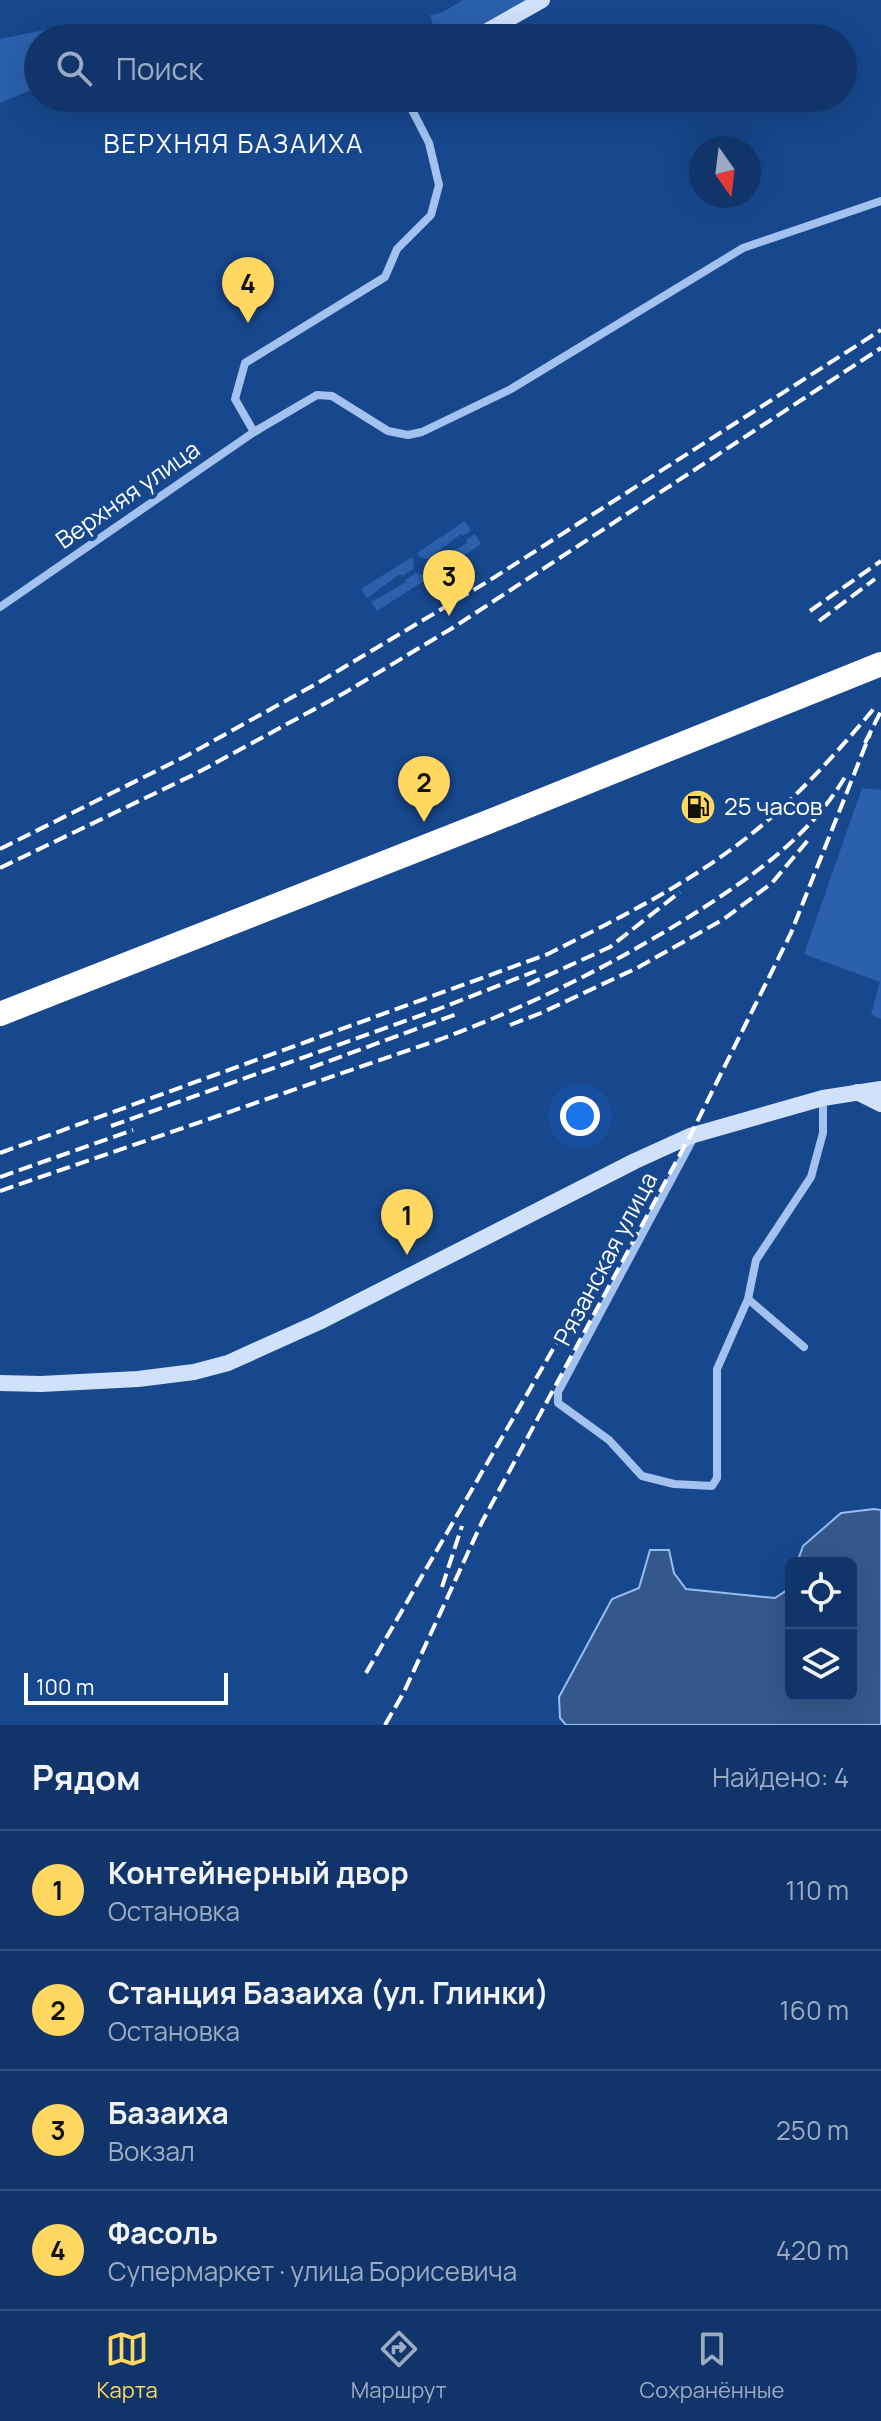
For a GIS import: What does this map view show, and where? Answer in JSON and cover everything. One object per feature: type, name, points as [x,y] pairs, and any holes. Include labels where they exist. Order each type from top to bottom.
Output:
[{"type":"highway","points":[[0,1014],[881,664]]},
{"type":"street","points":[[500,24],[542,0]]},
{"type":"street","points":[[254,432],[235,399],[245,363],[385,277],[397,249],[431,215],[439,185],[429,143],[413,112]]},
{"type":"street","name":"Верхняя улица","points":[[0,607],[254,432],[317,395],[332,396],[388,431],[408,435],[422,432],[511,389],[743,248],[881,201]]},
{"type":"street","points":[[855,1091],[881,1074]]},
{"type":"street","points":[[0,1383],[138,1379],[194,1372],[228,1363],[306,1329],[635,1161],[695,1134],[823,1098],[881,1089]]},
{"type":"street","points":[[855,1091],[881,1104]]},
{"type":"street","points":[[804,1347],[748,1299],[756,1260],[811,1177],[823,1133],[823,1098]]},
{"type":"street","name":"Рязанская улица","points":[[695,1134],[558,1392],[558,1403],[609,1440],[642,1476],[674,1484],[712,1486],[717,1478],[717,1369],[748,1299]]},
{"type":"shaded area","points":[[463,0],[528,0],[486,24],[433,24],[430,15],[441,13]]},
{"type":"shaded area","points":[[24,34],[24,93],[0,103],[0,39]]},
{"type":"shaded area","points":[[465,521],[471,530],[463,536],[461,534],[428,559],[417,553]]},
{"type":"shaded area","points":[[475,534],[481,544],[433,576],[431,563],[467,543],[466,540]]},
{"type":"shaded area","points":[[412,557],[413,569],[402,576],[400,574],[367,598],[361,589]]},
{"type":"shaded area","points":[[416,573],[427,579],[377,611],[371,602]]},
{"type":"shaded area","points":[[862,788],[881,790],[881,1019],[871,1014],[880,982],[804,954]]},
{"type":"shaded area","points":[[881,1510],[881,1725],[566,1725],[560,1718],[559,1697],[612,1599],[639,1588],[650,1550],[669,1550],[674,1573],[686,1589],[775,1598],[785,1591],[785,1701],[857,1701],[857,1557],[799,1557],[803,1546],[841,1513]]},
{"type":"railway","points":[[0,849],[186,756],[316,684],[487,582],[881,330]]},
{"type":"railway","points":[[0,868],[195,774],[346,692],[454,627],[881,348]]},
{"type":"railway","points":[[810,611],[881,561]]},
{"type":"railway","points":[[819,621],[875,579]]},
{"type":"railway","points":[[0,1153],[548,954],[594,931],[686,880],[750,835],[807,783],[876,706]]},
{"type":"railway","points":[[865,743],[881,711]]},
{"type":"railway","points":[[385,1725],[404,1692],[482,1522],[690,1136],[791,933],[870,734]]},
{"type":"railway","points":[[0,1191],[441,1039],[570,983],[662,934],[756,871],[814,819],[845,777]]},
{"type":"railway","points":[[510,1025],[637,968],[724,919],[772,883],[809,839]]},
{"type":"railway","points":[[527,985],[610,947],[680,892]]},
{"type":"railway","points":[[111,1126],[536,971]]},
{"type":"railway","points":[[310,1068],[457,1014]]},
{"type":"railway","points":[[0,1177],[133,1130]]},
{"type":"railway","points":[[366,1673],[571,1318]]},
{"type":"railway","points":[[442,1587],[462,1526]]},
{"type":"place","name":"Фасоль","points":[[248,323]]},
{"type":"place","name":"Базаиха","points":[[449,616]]},
{"type":"place","name":"25 часов","points":[[698,807]]},
{"type":"place","name":"Станция Базаиха (ул. Глинки)","points":[[424,822]]},
{"type":"place","name":"Контейнерный двор","points":[[407,1255]]},
{"type":"district","name":"ВЕРХНЯЯ БАЗАИХА","points":[[234,144]]}]
